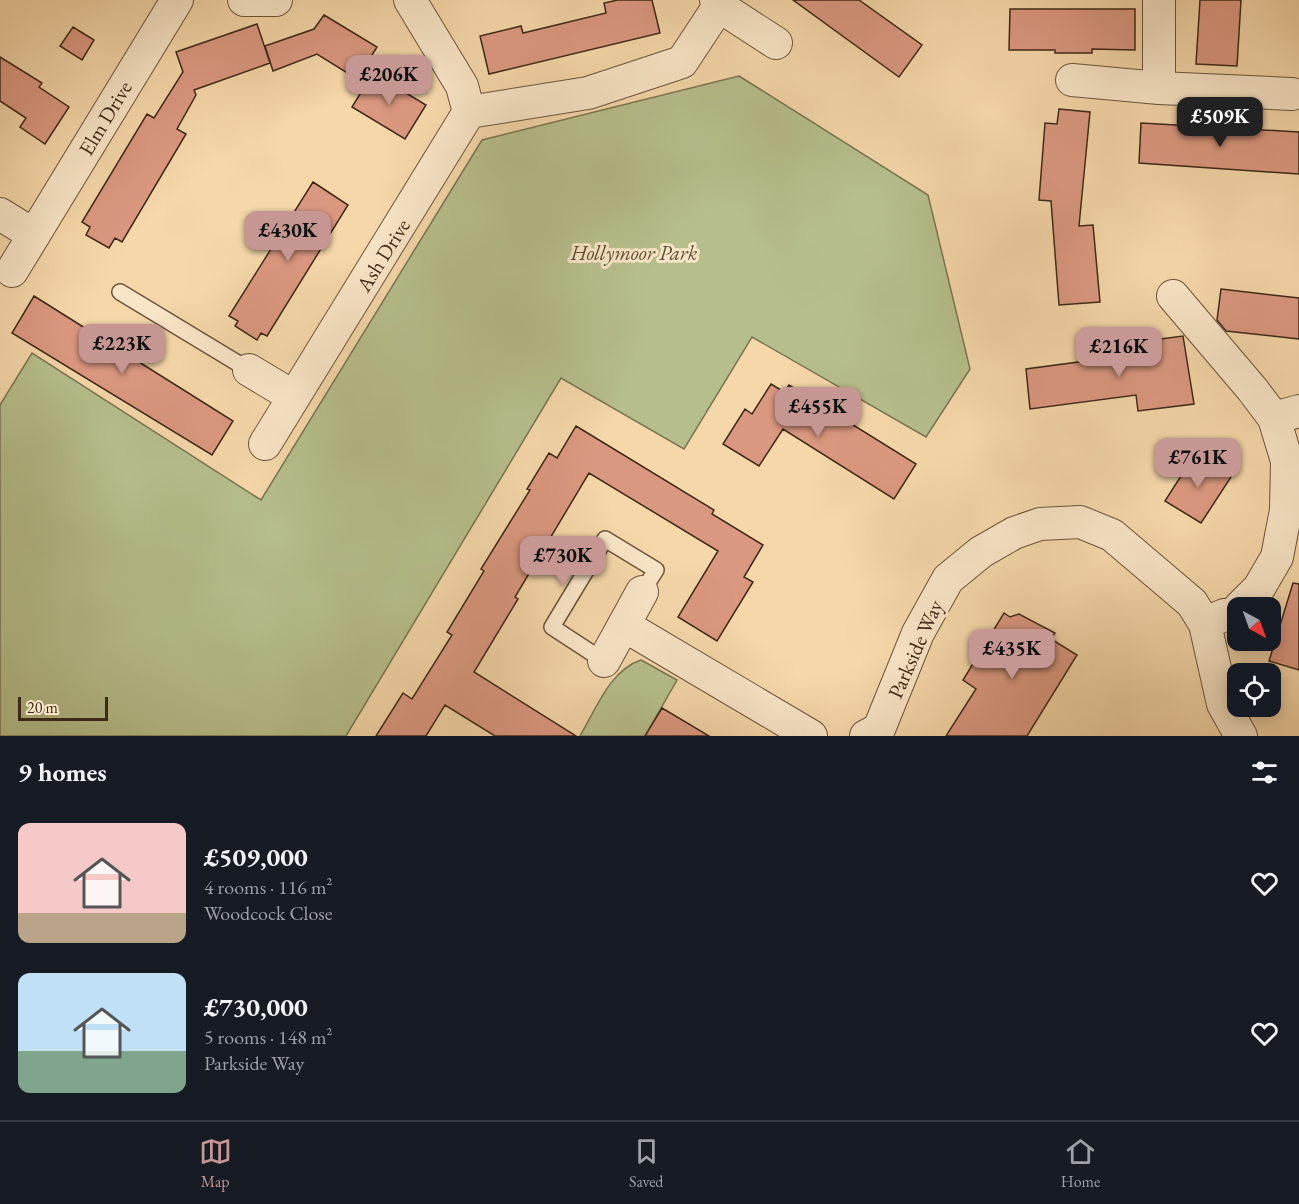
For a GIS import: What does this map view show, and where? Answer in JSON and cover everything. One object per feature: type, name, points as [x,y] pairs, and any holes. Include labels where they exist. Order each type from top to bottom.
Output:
[{"type":"street","name":"Elm Drive","points":[[12,271],[177,0]]},
{"type":"street","points":[[244,0],[276,0]]},
{"type":"street","points":[[410,0],[462,86],[470,112],[588,93],[682,62],[717,3],[776,43]]},
{"type":"street","points":[[1159,0],[1159,88]]},
{"type":"street","points":[[1072,80],[1159,88],[1292,94]]},
{"type":"street","name":"Ash Drive","points":[[265,444],[470,112]]},
{"type":"street","points":[[0,214],[34,235]]},
{"type":"street","points":[[1173,296],[1252,389],[1286,415],[1286,510],[1277,557],[1259,588],[1250,597]]},
{"type":"street","points":[[249,370],[294,397]]},
{"type":"street","name":"Parkside Way","points":[[866,736],[879,729],[918,633],[948,579],[989,547],[1014,533],[1040,524],[1080,522],[1112,535],[1192,603],[1205,624]]},
{"type":"street","points":[[604,661],[642,592]]},
{"type":"street","points":[[1227,613],[1205,624],[1223,704],[1241,736]]},
{"type":"street","points":[[625,626],[811,736]]},
{"type":"lane","points":[[120,292],[249,370]]},
{"type":"lane","points":[[604,661],[552,627],[604,539],[656,570],[642,592]]},
{"type":"green space","name":"Hollymoor Park","points":[[739,76],[928,195],[970,369],[926,437],[752,337],[684,449],[561,378],[346,736],[0,736],[0,405],[32,353],[261,500],[482,140]]},
{"type":"green space","points":[[641,660],[677,680],[645,736],[580,736],[612,681],[630,665]]},
{"type":"building","points":[[618,0],[652,0],[660,33],[489,74],[480,36],[521,26],[523,33],[606,13],[604,3]]},
{"type":"building","points":[[793,0],[859,0],[922,45],[899,77]]},
{"type":"building","points":[[1200,0],[1241,0],[1237,66],[1196,64]]},
{"type":"building","points":[[1010,9],[1135,9],[1135,50],[1092,49],[1092,53],[1055,53],[1055,50],[1009,50]]},
{"type":"building","points":[[324,15],[377,47],[357,79],[317,54],[273,71],[265,46],[314,29]]},
{"type":"building","points":[[257,24],[270,63],[194,90],[196,95],[177,129],[186,134],[122,242],[115,238],[109,248],[86,235],[90,227],[82,222],[147,114],[154,118],[183,72],[176,52]]},
{"type":"building","points":[[73,27],[94,40],[82,60],[60,46]]},
{"type":"building","points":[[0,57],[42,83],[39,87],[69,107],[45,144],[20,127],[26,118],[0,101]]},
{"type":"building","points":[[373,73],[426,105],[405,139],[352,107]]},
{"type":"building","points":[[1059,109],[1090,112],[1079,226],[1093,225],[1100,302],[1059,305],[1051,201],[1039,200],[1045,123],[1057,124]]},
{"type":"building","points":[[1141,123],[1299,132],[1299,174],[1139,163]]},
{"type":"building","points":[[313,182],[348,205],[267,336],[261,333],[257,340],[235,326],[238,321],[229,316]]},
{"type":"building","points":[[1221,289],[1299,298],[1299,339],[1226,331],[1217,320]]},
{"type":"building","points":[[34,296],[233,421],[212,455],[12,333]]},
{"type":"building","points":[[1183,336],[1194,404],[1138,411],[1136,395],[1030,409],[1026,369],[1131,355],[1130,343]]},
{"type":"building","points":[[771,384],[784,392],[789,385],[916,464],[894,499],[783,429],[759,466],[723,444],[745,409],[752,414]]},
{"type":"building","points":[[576,426],[714,510],[712,514],[763,545],[744,577],[753,582],[717,641],[678,617],[718,551],[589,473],[515,597],[518,599],[474,672],[576,736],[495,736],[445,705],[426,736],[376,736],[403,693],[412,699],[452,635],[447,632],[484,571],[481,569],[530,490],[527,489],[549,453],[557,458]]},
{"type":"building","points":[[1195,454],[1231,477],[1201,523],[1165,501]]},
{"type":"building","points":[[1293,583],[1299,584],[1299,670],[1269,661],[1272,651],[1281,651],[1281,622]]},
{"type":"building","points":[[1004,613],[1010,617],[1019,614],[1055,633],[1051,639],[1077,655],[1027,736],[946,736],[976,689],[963,680]]},
{"type":"building","points":[[662,708],[709,736],[645,736]]}]
